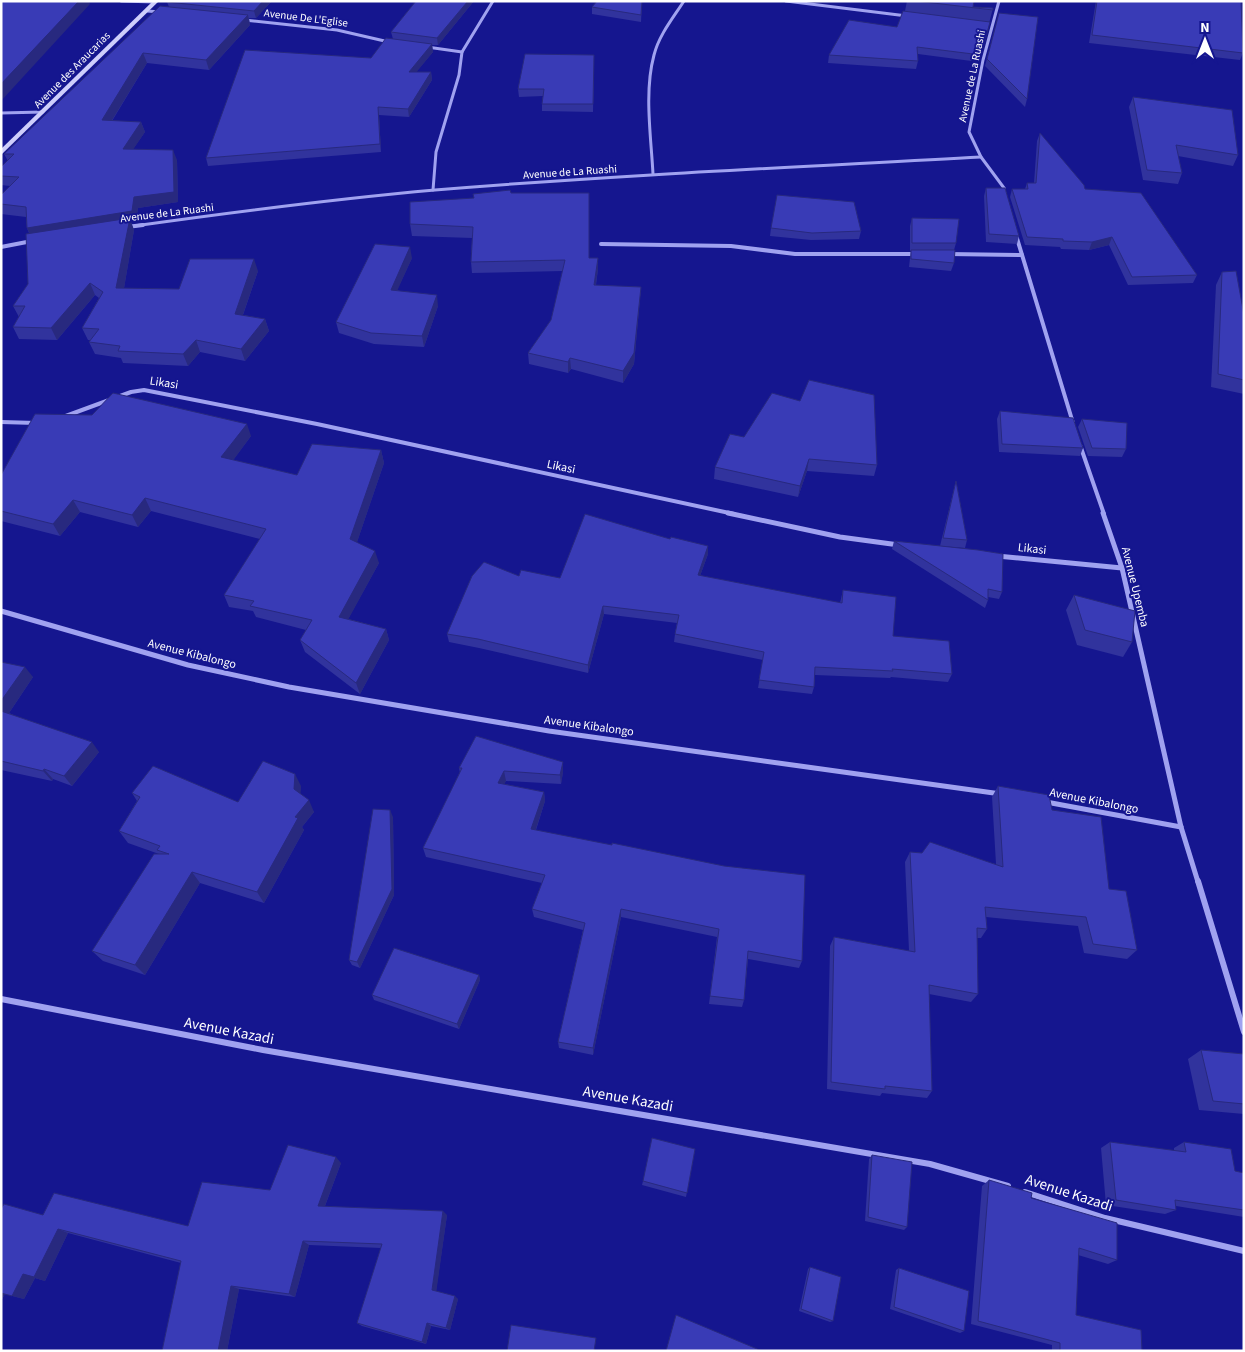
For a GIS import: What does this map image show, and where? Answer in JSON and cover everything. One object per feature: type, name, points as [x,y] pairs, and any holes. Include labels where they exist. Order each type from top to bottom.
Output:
[{"type":"street","points":[[121,1],[156,2]]},
{"type":"street","points":[[433,190],[436,152],[459,75],[462,52],[493,1]]},
{"type":"street","points":[[653,174],[651,95],[655,54],[664,32],[684,1]]},
{"type":"street","points":[[786,1],[916,17]]},
{"type":"street","name":"Avenue de La Ruashi","points":[[118,228],[327,201],[433,190],[653,174],[981,157],[969,132],[983,60],[999,1]]},
{"type":"street","name":"Avenue des Araucarias","points":[[1,154],[156,2]]},
{"type":"street","points":[[147,10],[168,12]]},
{"type":"street","name":"Avenue De L'Eglise","points":[[238,19],[337,30],[394,43]]},
{"type":"street","points":[[424,46],[462,52]]},
{"type":"street","points":[[1,113],[44,112]]},
{"type":"street","points":[[981,157],[1004,188],[1006,198]]},
{"type":"street","points":[[1014,226],[1075,430]]},
{"type":"street","points":[[1,246],[39,240]]},
{"type":"street","points":[[601,244],[731,246],[795,254],[924,254]]},
{"type":"street","points":[[942,254],[1022,254]]},
{"type":"street","name":"Likasi","points":[[60,418],[131,392],[144,390],[222,404],[840,537],[909,546]]},
{"type":"street","points":[[1,422],[42,423]]},
{"type":"street","name":"Avenue Upemba","points":[[1078,439],[1122,568],[1181,827],[1244,1032]]},
{"type":"street","name":"Likasi","points":[[987,554],[1122,568]]},
{"type":"street","name":"Avenue Kibalongo","points":[[1,611],[170,660],[289,687],[559,732],[774,764],[974,789],[1011,796]]},
{"type":"street","name":"Avenue Kibalongo","points":[[1040,801],[1181,827]]},
{"type":"street","name":"Avenue Kazadi","points":[[1,999],[272,1052],[930,1164],[1000,1184],[1105,1218],[1244,1251]]},
{"type":"building","points":[[1,1],[79,1],[1,84]]},
{"type":"building","points":[[263,1],[254,11],[167,2]]},
{"type":"building","points":[[416,1],[468,1],[437,38],[391,32]]},
{"type":"building","points":[[597,1],[642,1],[641,15],[592,7]]},
{"type":"building","points":[[916,1],[974,1],[973,7],[993,8],[993,10]]},
{"type":"building","points":[[1097,1],[1241,1],[1243,53],[1092,35]]},
{"type":"building","points":[[160,6],[248,15],[206,60],[143,53],[102,120],[141,122],[123,149],[173,150],[174,192],[134,197],[132,211],[27,228],[26,207],[1,204],[1,195],[19,177],[1,176],[1,167],[14,154],[4,154]]},
{"type":"building","points":[[903,11],[990,22],[981,55],[917,47],[918,61],[829,55],[849,20],[897,27]]},
{"type":"building","points":[[999,13],[1038,17],[1027,99],[987,59]]},
{"type":"building","points":[[386,38],[432,44],[409,72],[431,72],[408,109],[378,107],[380,144],[206,158],[245,50],[371,58]]},
{"type":"building","points":[[525,54],[594,55],[593,104],[542,104],[544,89],[518,89]]},
{"type":"building","points":[[1133,97],[1232,110],[1238,155],[1176,145],[1182,173],[1147,170]]},
{"type":"building","points":[[1040,133],[1084,185],[1085,189],[1141,193],[1197,275],[1132,277],[1112,237],[1092,242],[1027,237],[1012,189],[1028,189],[1027,183],[1036,183]]},
{"type":"building","points":[[986,188],[1005,188],[1019,236],[989,234]]},
{"type":"building","points":[[510,190],[511,193],[589,193],[589,258],[598,258],[594,285],[641,287],[634,353],[623,371],[570,358],[568,362],[528,353],[551,320],[565,260],[471,262],[473,227],[410,224],[410,202],[474,198],[473,194]]},
{"type":"building","points":[[777,195],[854,202],[861,231],[812,233],[771,228]]},
{"type":"building","points":[[130,218],[116,288],[179,289],[190,259],[254,259],[235,314],[265,319],[241,349],[196,340],[183,354],[118,351],[120,346],[89,342],[99,329],[82,328],[103,292],[90,283],[51,328],[13,327],[25,306],[13,306],[28,284],[26,234]]},
{"type":"building","points":[[912,218],[959,219],[956,243],[912,243]]},
{"type":"building","points":[[375,244],[410,247],[391,290],[437,295],[422,336],[371,333],[336,322]]},
{"type":"building","points":[[911,250],[955,250],[954,263],[911,259]]},
{"type":"building","points":[[1236,271],[1244,315],[1244,380],[1218,374],[1222,272]]},
{"type":"building","points":[[809,380],[874,395],[877,465],[809,459],[800,486],[715,467],[730,434],[744,437],[772,393],[800,401]]},
{"type":"building","points":[[113,393],[247,424],[221,457],[297,475],[312,444],[381,450],[350,539],[375,551],[339,617],[386,629],[356,683],[300,640],[312,620],[250,606],[254,601],[224,595],[266,529],[145,498],[132,515],[73,500],[53,524],[1,511],[1,475],[35,414],[92,415]]},
{"type":"building","points":[[1000,411],[1073,418],[1083,448],[1002,444]]},
{"type":"building","points":[[1082,419],[1127,423],[1126,449],[1092,448]]},
{"type":"building","points":[[956,481],[967,540],[943,538]]},
{"type":"building","points":[[585,514],[670,539],[671,537],[708,546],[698,575],[842,603],[843,590],[896,597],[893,636],[949,641],[952,674],[892,669],[893,671],[815,667],[814,687],[759,680],[764,652],[675,634],[679,615],[603,606],[588,665],[478,639],[447,634],[472,576],[484,562],[519,576],[521,570],[560,578]]},
{"type":"building","points":[[894,541],[1003,554],[1002,592],[988,589],[988,600]]},
{"type":"building","points":[[1074,595],[1135,611],[1132,642],[1085,630]]},
{"type":"building","points":[[1,662],[25,667],[1,701]]},
{"type":"building","points":[[1,711],[92,742],[64,776],[44,769],[43,771],[1,761]]},
{"type":"building","points":[[476,736],[563,762],[560,775],[504,771],[498,783],[544,792],[531,829],[612,845],[612,843],[724,866],[805,875],[802,961],[748,951],[744,1000],[710,996],[719,929],[621,909],[593,1048],[558,1042],[585,923],[532,909],[545,875],[423,848],[462,768],[459,768]]},
{"type":"building","points":[[263,761],[295,774],[294,789],[309,800],[295,817],[298,818],[257,892],[192,872],[135,965],[92,951],[154,854],[169,854],[157,850],[160,846],[119,831],[140,797],[132,793],[153,766],[238,802]]},
{"type":"building","points":[[998,786],[1049,795],[1052,810],[1101,817],[1109,889],[1126,891],[1137,950],[1093,944],[1086,917],[985,907],[987,929],[977,928],[978,994],[929,985],[932,1091],[885,1086],[885,1089],[831,1082],[834,937],[915,952],[910,852],[922,853],[930,842],[1003,867]]},
{"type":"building","points":[[373,809],[390,810],[392,889],[357,962],[349,960]]},
{"type":"building","points":[[394,948],[479,975],[457,1024],[372,995]]},
{"type":"building","points":[[1201,1050],[1244,1054],[1244,1104],[1213,1101]]},
{"type":"building","points":[[652,1138],[695,1149],[687,1193],[643,1181]]},
{"type":"building","points":[[1110,1142],[1186,1152],[1184,1142],[1231,1149],[1235,1171],[1244,1173],[1244,1210],[1175,1200],[1176,1210],[1116,1200]]},
{"type":"building","points":[[288,1145],[336,1157],[318,1206],[443,1211],[432,1290],[455,1296],[446,1328],[427,1323],[422,1342],[357,1323],[382,1244],[303,1241],[289,1294],[231,1286],[218,1351],[162,1351],[181,1261],[58,1229],[34,1277],[23,1274],[12,1296],[1,1293],[1,1209],[4,1204],[43,1215],[54,1193],[188,1226],[202,1182],[270,1190]]},
{"type":"building","points":[[872,1155],[912,1162],[907,1227],[868,1217]]},
{"type":"building","points":[[989,1180],[1032,1193],[1031,1198],[1117,1223],[1117,1260],[1079,1248],[1076,1315],[1141,1330],[1142,1351],[1060,1351],[1060,1343],[978,1321]]},
{"type":"building","points":[[810,1267],[841,1277],[833,1321],[801,1309]]},
{"type":"building","points":[[899,1268],[969,1291],[964,1331],[894,1307]]},
{"type":"building","points":[[676,1315],[762,1351],[666,1351]]},
{"type":"building","points":[[511,1325],[596,1338],[594,1351],[507,1351]]}]
